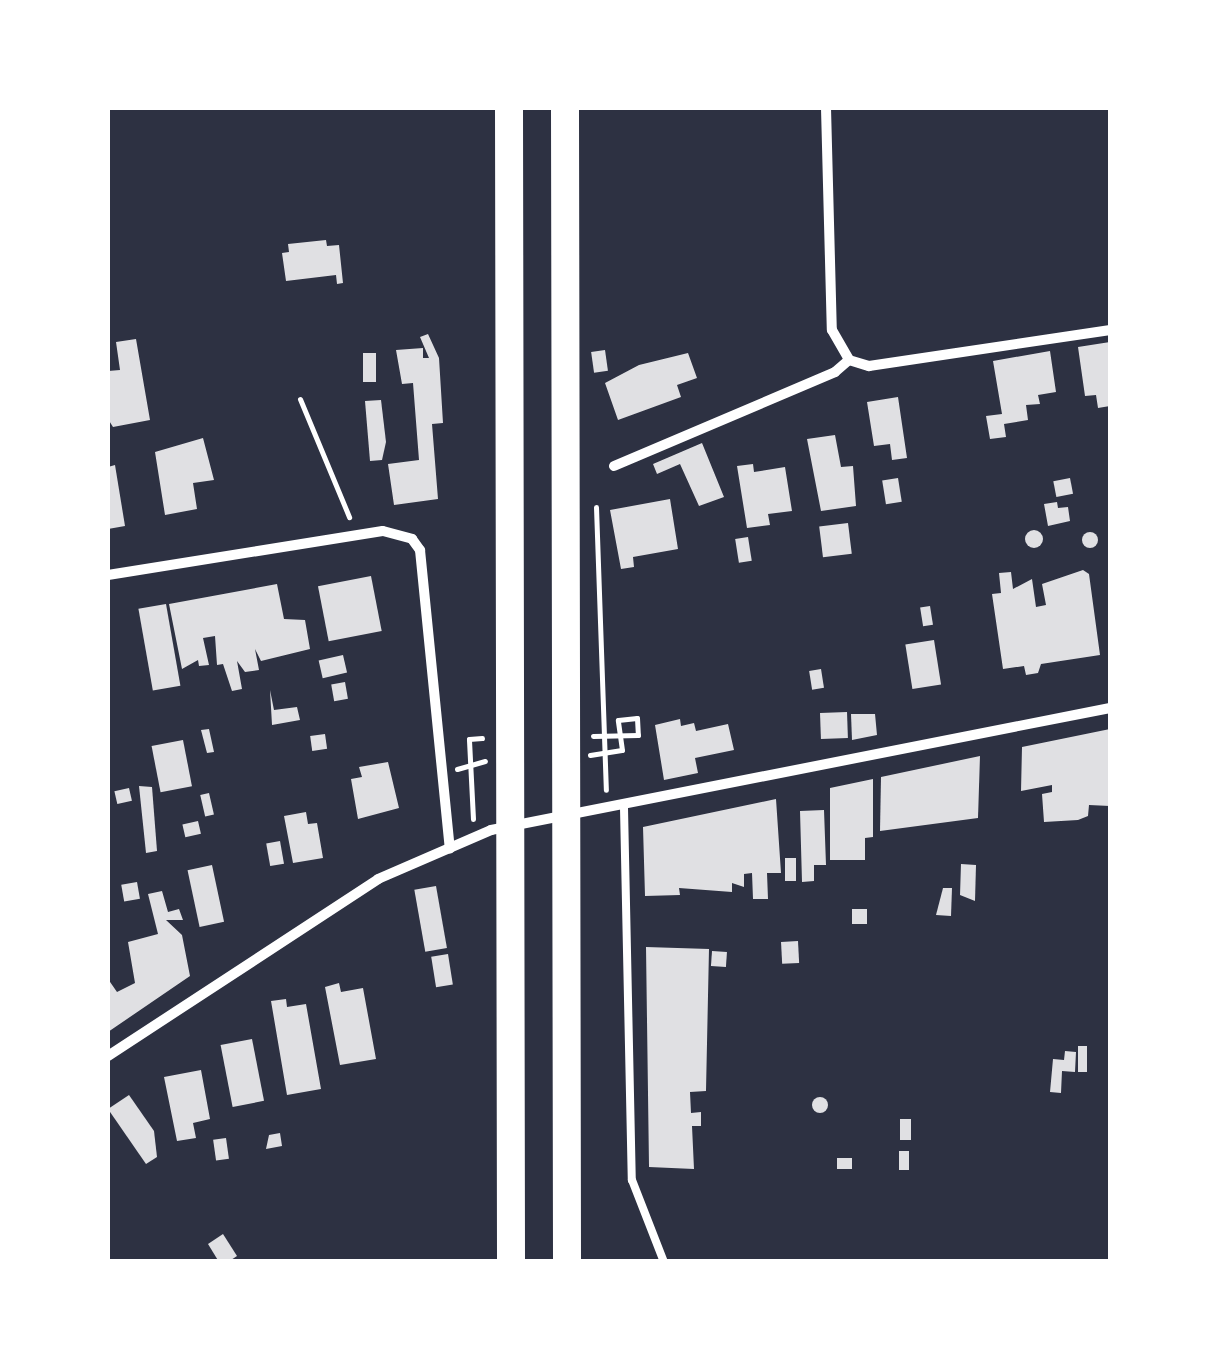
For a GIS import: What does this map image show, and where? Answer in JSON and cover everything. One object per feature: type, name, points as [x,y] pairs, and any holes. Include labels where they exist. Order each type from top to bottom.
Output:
[{"type":"highway","points":[[509,108],[511,1262]]},
{"type":"highway","points":[[565,108],[562,820],[567,1262]]},
{"type":"street","points":[[826,108],[832,330],[849,360],[869,366],[1110,330]]},
{"type":"street","points":[[614,466],[817,380],[849,360]]},
{"type":"street","points":[[108,575],[390,531],[420,550],[450,848]]},
{"type":"street","points":[[108,1056],[378,879],[474,838],[1110,708]]},
{"type":"lane","points":[[624,808],[632,1180],[664,1262]]},
{"type":"path","points":[[300,399],[357,535]]},
{"type":"path","points":[[607,812],[596,491],[614,466]]},
{"type":"path","points":[[604,756],[622,750],[618,720],[637,718],[638,735]]},
{"type":"path","points":[[469,738],[474,838]]},
{"type":"building","points":[[326,240],[327,246],[339,245],[343,283],[337,284],[336,275],[286,281],[282,253],[289,252],[288,244]]},
{"type":"building","points":[[428,334],[439,358],[443,423],[432,424],[438,499],[394,505],[388,464],[419,460],[413,383],[402,384],[396,350],[423,348],[423,358],[429,358],[420,337]]},
{"type":"building","points":[[136,339],[150,420],[113,427],[108,419],[108,371],[120,370],[116,342]]},
{"type":"building","points":[[1110,342],[1110,406],[1098,408],[1096,395],[1085,396],[1078,347]]},
{"type":"building","points":[[605,350],[608,371],[594,373],[591,352]]},
{"type":"building","points":[[1050,351],[1056,392],[1038,395],[1040,404],[1026,405],[1028,420],[1004,424],[1006,437],[990,439],[986,416],[1002,414],[993,361]]},
{"type":"building","points":[[363,353],[376,353],[376,382],[363,382]]},
{"type":"building","points":[[688,353],[697,378],[677,385],[681,397],[618,420],[605,383],[639,365]]},
{"type":"building","points":[[898,397],[907,458],[892,460],[890,444],[874,446],[867,402]]},
{"type":"building","points":[[381,400],[386,442],[382,460],[370,461],[365,401]]},
{"type":"building","points":[[835,435],[841,467],[853,466],[856,506],[821,511],[807,439]]},
{"type":"building","points":[[203,438],[214,480],[193,483],[197,509],[165,515],[155,452]]},
{"type":"building","points":[[702,443],[724,497],[699,506],[680,464],[657,474],[653,464]]},
{"type":"building","points":[[753,464],[754,472],[785,467],[792,511],[768,514],[770,525],[747,528],[737,466]]},
{"type":"building","points":[[115,465],[125,526],[108,529],[108,467]]},
{"type":"building","points":[[898,478],[902,502],[886,504],[882,481]]},
{"type":"building","points":[[1070,478],[1073,494],[1056,497],[1053,481]]},
{"type":"building","points":[[670,499],[678,549],[633,557],[634,567],[621,569],[610,510]]},
{"type":"building","points":[[1057,502],[1058,508],[1068,507],[1070,521],[1048,526],[1044,504]]},
{"type":"building","points":[[848,523],[852,554],[823,557],[819,527]]},
{"type":"building","points":[[1034,530],[1041,532],[1041,546],[1034,548],[1027,546],[1025,539],[1027,532]]},
{"type":"building","points":[[1090,532],[1098,540],[1090,548],[1082,540]]},
{"type":"building","points":[[748,537],[752,561],[739,563],[735,539]]},
{"type":"building","points":[[1083,570],[1089,574],[1100,655],[1041,664],[1038,673],[1026,675],[1024,666],[1003,669],[992,594],[1001,593],[999,573],[1011,572],[1013,589],[1032,579],[1036,607],[1046,605],[1042,584]]},
{"type":"building","points":[[371,576],[382,631],[329,641],[318,586]]},
{"type":"building","points":[[277,584],[284,619],[305,620],[310,649],[261,661],[255,649],[259,670],[245,672],[237,661],[242,689],[232,691],[223,664],[217,665],[215,636],[203,638],[209,665],[199,666],[198,660],[182,669],[169,604]]},
{"type":"building","points":[[166,604],[180,686],[153,691],[138,609]]},
{"type":"building","points":[[930,606],[933,625],[923,626],[920,608]]},
{"type":"building","points":[[934,640],[941,684],[912,689],[905,645]]},
{"type":"building","points":[[343,655],[347,673],[323,678],[319,661]]},
{"type":"building","points":[[821,669],[824,688],[812,690],[809,671]]},
{"type":"building","points":[[345,682],[348,699],[334,701],[331,684]]},
{"type":"building","points":[[270,690],[274,710],[297,707],[300,720],[272,725]]},
{"type":"building","points":[[847,712],[848,738],[821,739],[820,713]]},
{"type":"building","points":[[851,714],[875,714],[877,735],[852,740]]},
{"type":"building","points":[[680,719],[681,726],[694,723],[696,731],[728,724],[734,750],[695,758],[698,773],[664,780],[655,725]]},
{"type":"building","points":[[209,729],[214,752],[207,753],[201,730]]},
{"type":"building","points":[[1110,729],[1110,806],[1089,805],[1088,816],[1078,820],[1044,822],[1042,794],[1052,792],[1052,785],[1021,791],[1022,747]]},
{"type":"building","points":[[325,734],[327,749],[312,751],[310,736]]},
{"type":"building","points":[[183,740],[192,786],[161,792],[152,746]]},
{"type":"building","points":[[980,756],[978,818],[880,831],[881,777]]},
{"type":"building","points":[[388,762],[399,808],[358,819],[351,779],[362,777],[359,767]]},
{"type":"building","points":[[873,779],[873,837],[865,838],[865,860],[830,860],[830,788]]},
{"type":"building","points":[[139,786],[152,787],[157,851],[146,853]]},
{"type":"building","points":[[129,788],[132,801],[117,804],[114,791]]},
{"type":"building","points":[[209,793],[214,814],[205,816],[200,795]]},
{"type":"building","points":[[776,799],[781,873],[767,873],[768,899],[753,899],[752,873],[744,874],[744,887],[732,883],[732,892],[679,888],[680,895],[645,896],[643,827]]},
{"type":"building","points":[[824,810],[826,865],[814,865],[814,881],[802,882],[800,811]]},
{"type":"building","points":[[306,812],[308,824],[317,823],[323,858],[293,863],[284,816]]},
{"type":"building","points":[[198,821],[201,834],[185,837],[182,825]]},
{"type":"building","points":[[280,841],[284,864],[270,866],[266,843]]},
{"type":"building","points":[[785,858],[796,858],[796,881],[785,881]]},
{"type":"building","points":[[961,864],[976,865],[975,901],[960,895]]},
{"type":"building","points":[[212,865],[224,922],[200,927],[188,870]]},
{"type":"building","points":[[137,882],[140,899],[124,902],[121,885]]},
{"type":"building","points":[[436,886],[447,948],[425,952],[414,890]]},
{"type":"building","points":[[943,888],[952,888],[951,916],[936,915]]},
{"type":"building","points":[[162,891],[168,912],[179,909],[183,920],[166,920],[182,935],[190,976],[108,1032],[108,979],[117,992],[135,983],[128,942],[158,934],[148,894]]},
{"type":"building","points":[[852,909],[867,909],[867,924],[852,924]]},
{"type":"building","points":[[798,941],[799,963],[782,964],[781,942]]},
{"type":"building","points":[[646,947],[709,949],[706,1091],[690,1092],[691,1113],[701,1112],[701,1126],[692,1126],[694,1169],[649,1167]]},
{"type":"building","points":[[712,951],[727,952],[726,967],[711,966]]},
{"type":"building","points":[[448,954],[453,985],[436,987],[431,957]]},
{"type":"building","points":[[339,983],[341,992],[363,988],[376,1059],[340,1065],[325,987]]},
{"type":"building","points":[[286,999],[287,1007],[306,1004],[321,1089],[287,1095],[271,1001]]},
{"type":"building","points":[[252,1039],[264,1101],[233,1107],[221,1045]]},
{"type":"building","points":[[1078,1046],[1087,1046],[1087,1072],[1078,1072]]},
{"type":"building","points":[[1065,1051],[1076,1052],[1075,1072],[1062,1071],[1061,1093],[1050,1092],[1053,1059],[1064,1060]]},
{"type":"building","points":[[201,1070],[210,1119],[193,1123],[196,1138],[177,1141],[164,1077]]},
{"type":"building","points":[[129,1095],[154,1131],[157,1157],[146,1164],[108,1109]]},
{"type":"building","points":[[820,1097],[828,1105],[820,1113],[812,1105]]},
{"type":"building","points":[[900,1119],[911,1119],[911,1140],[900,1140]]},
{"type":"building","points":[[280,1133],[282,1146],[266,1149],[269,1135]]},
{"type":"building","points":[[226,1138],[229,1159],[216,1161],[213,1140]]},
{"type":"building","points":[[899,1151],[909,1151],[909,1170],[899,1170]]},
{"type":"building","points":[[837,1158],[852,1158],[852,1169],[837,1169]]},
{"type":"building","points":[[223,1234],[237,1256],[228,1262],[219,1262],[208,1244]]}]
